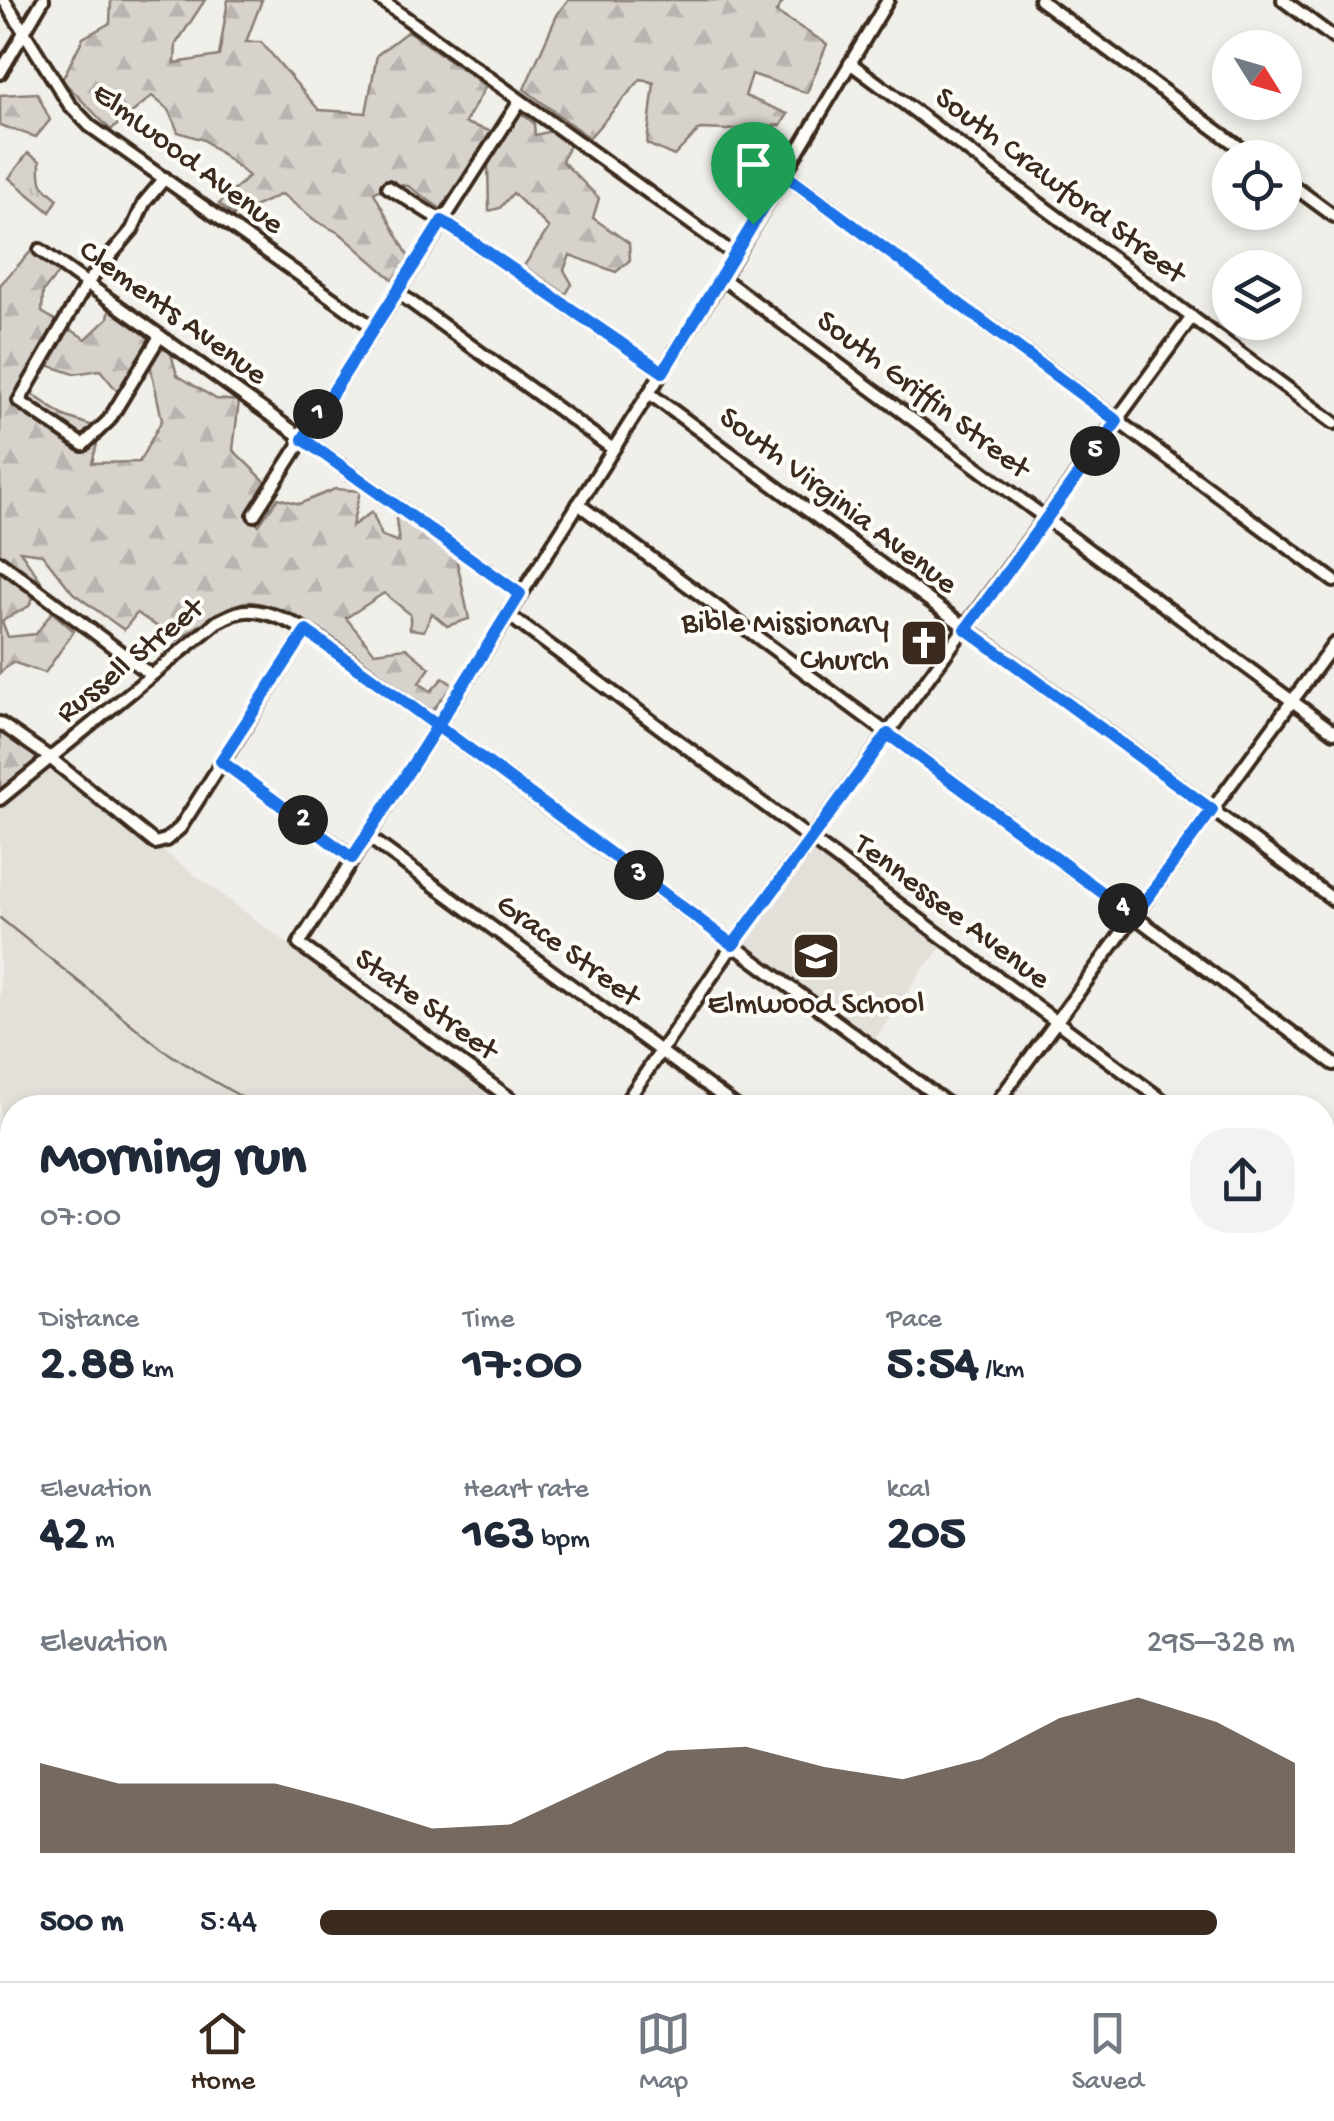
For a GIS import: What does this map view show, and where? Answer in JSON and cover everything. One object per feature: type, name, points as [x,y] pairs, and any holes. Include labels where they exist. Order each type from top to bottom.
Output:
[{"type":"street","name":"Elmwood Avenue","points":[[4,0],[69,104],[90,126],[374,328]]},
{"type":"street","points":[[0,73],[43,0]]},
{"type":"street","points":[[381,0],[735,255]]},
{"type":"street","points":[[221,761],[352,858],[722,278],[888,0]]},
{"type":"street","points":[[1040,0],[1230,140]]},
{"type":"street","points":[[1283,0],[1334,38]]},
{"type":"street","name":"South Crawford Street","points":[[850,63],[1334,423]]},
{"type":"street","points":[[254,515],[520,100]]},
{"type":"street","points":[[784,174],[1334,581]]},
{"type":"street","points":[[160,336],[109,420],[83,445],[20,402],[88,282],[132,230],[144,204],[166,178]]},
{"type":"street","points":[[388,187],[663,372]]},
{"type":"street","points":[[1302,192],[1334,216]]},
{"type":"street","name":"Clements Avenue","points":[[40,250],[520,594]]},
{"type":"street","name":"South Griffin Street","points":[[722,278],[1334,732]]},
{"type":"street","points":[[397,292],[614,448]]},
{"type":"street","points":[[631,1095],[733,945],[1192,317]]},
{"type":"street","name":"South Virginia Avenue","points":[[649,393],[1334,900]]},
{"type":"street","points":[[578,504],[1334,1064]]},
{"type":"street","points":[[0,562],[151,675]]},
{"type":"street","name":"Russell Street","points":[[0,799],[217,622],[252,610],[306,631]]},
{"type":"street","name":"Tennessee Avenue","points":[[508,614],[1155,1095]]},
{"type":"street","points":[[0,722],[155,843],[166,840],[180,828],[306,631],[935,1095]]},
{"type":"street","points":[[1002,1095],[1334,644]]},
{"type":"street","name":"Grace Street","points":[[367,836],[720,1095]]},
{"type":"street","name":"State Street","points":[[352,858],[299,944],[505,1095]]},
{"type":"shaded area","points":[[52,768],[490,1095],[0,1095],[0,808]]},
{"type":"shaded area","points":[[812,851],[942,947],[874,1041],[744,944]]},
{"type":"green space","points":[[111,0],[205,0],[176,44],[175,63],[219,56],[228,0],[262,0],[246,42],[261,42],[319,110],[366,113],[377,55],[408,31],[486,86],[465,123],[493,132],[441,209],[408,186],[389,184],[374,193],[409,257],[393,280],[341,234],[316,221],[282,194],[233,216],[219,204],[249,176],[204,140],[178,132],[169,110],[152,96],[111,130],[62,80],[83,38],[110,23]]},
{"type":"green space","points":[[568,0],[784,0],[776,12],[827,44],[807,93],[752,74],[745,96],[788,114],[781,125],[700,129],[674,156],[647,144],[654,83],[641,79],[589,138],[524,89],[558,13]]},
{"type":"green space","points":[[37,93],[50,120],[36,137],[0,125],[0,95]]},
{"type":"green space","points":[[521,113],[534,123],[535,135],[552,131],[570,144],[562,161],[599,198],[593,218],[629,243],[630,260],[616,272],[570,255],[564,270],[572,284],[566,294],[524,266],[549,228],[513,193],[500,208],[489,211],[488,163]]},
{"type":"green space","points":[[28,153],[40,161],[42,183],[58,199],[50,212],[9,178]]},
{"type":"green space","points":[[35,247],[61,269],[43,292],[42,312],[86,339],[108,318],[110,306],[170,350],[177,375],[216,399],[239,401],[233,450],[267,483],[247,516],[259,525],[278,498],[299,504],[335,489],[360,491],[352,526],[372,512],[382,536],[399,542],[396,519],[401,516],[456,557],[469,619],[447,626],[432,613],[424,631],[410,629],[410,614],[384,593],[346,618],[374,652],[406,648],[430,668],[419,683],[431,691],[443,678],[453,685],[432,711],[312,628],[263,605],[238,604],[177,640],[137,613],[124,630],[73,593],[42,554],[20,551],[41,581],[29,606],[2,621],[8,637],[36,634],[52,612],[74,631],[45,673],[12,662],[0,673],[0,285]],"holes":[[[35,361],[74,374],[100,370],[119,393],[137,362],[150,364],[162,420],[139,462],[92,463],[97,444],[93,426],[64,416],[19,385]]]},
{"type":"green space","points":[[0,730],[40,758],[0,793]]},
{"type":"waterway","points":[[0,918],[162,1049],[238,1095]]},
{"type":"place","name":"Bible Missionary Church","points":[[924,643]]},
{"type":"place","name":"Elmwood School","points":[[816,956]]},
{"type":"route","points":[[753,224],[663,372],[442,221],[303,439],[520,594],[472,672],[437,725],[352,858],[221,761],[306,631],[389,690],[437,725],[493,766],[733,945],[888,734],[1134,916],[1212,810],[966,629],[1117,421],[784,174],[753,224]]}]
